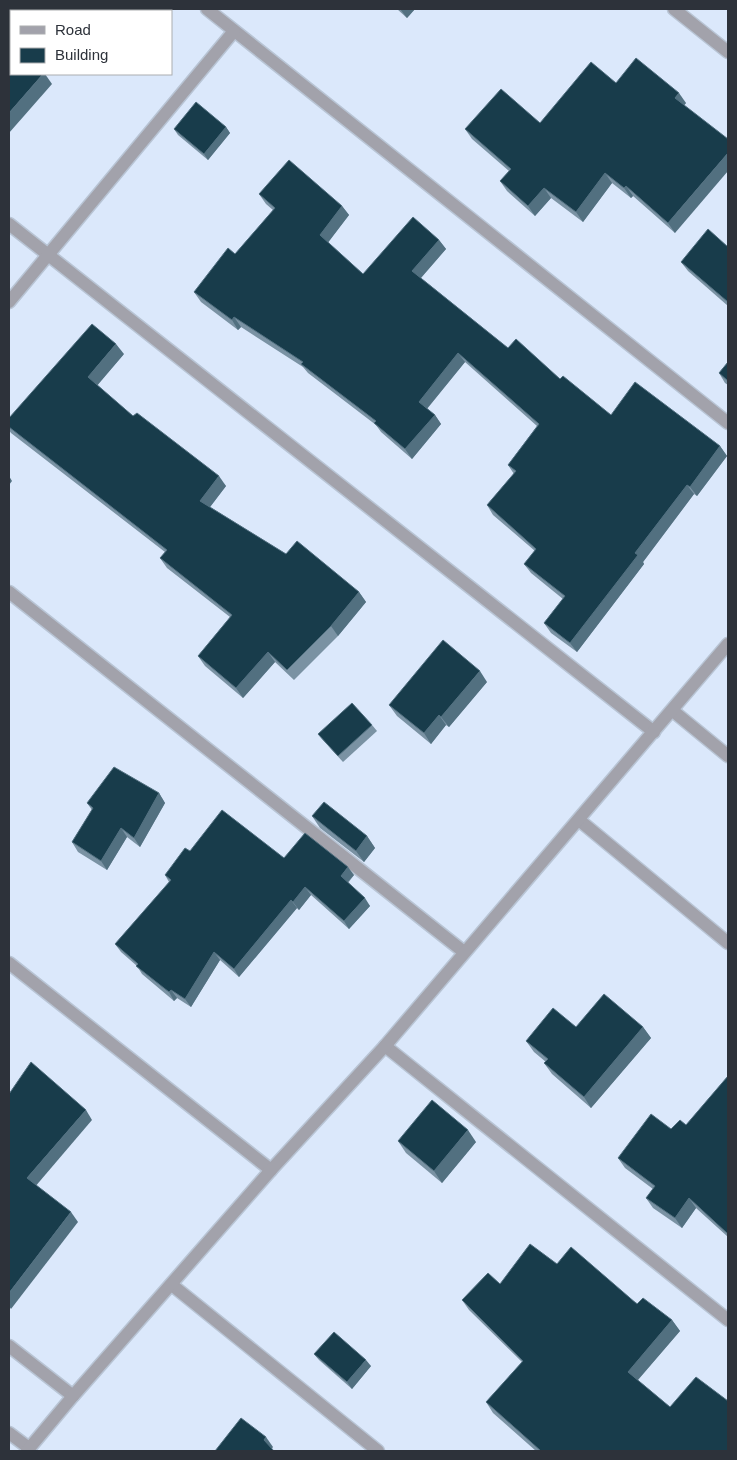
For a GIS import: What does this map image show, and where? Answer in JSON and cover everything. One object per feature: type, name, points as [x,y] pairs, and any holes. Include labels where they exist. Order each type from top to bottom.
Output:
[{"type":"street","points":[[207,9],[728,423]]},
{"type":"street","points":[[674,9],[728,52]]},
{"type":"street","points":[[9,302],[234,30]]},
{"type":"street","points":[[9,224],[654,732]]},
{"type":"street","points":[[9,592],[464,952]]},
{"type":"street","points":[[9,1433],[28,1450],[73,1396],[272,1170],[385,1046],[728,644]]},
{"type":"street","points":[[673,710],[728,756]]},
{"type":"street","points":[[578,820],[728,943]]},
{"type":"street","points":[[9,963],[272,1170]]},
{"type":"street","points":[[385,1046],[728,1320]]},
{"type":"street","points":[[172,1285],[378,1451]]},
{"type":"street","points":[[9,1346],[73,1396]]},
{"type":"building","points":[[9,9],[49,9],[10,10],[10,75],[42,75],[9,113]]},
{"type":"building","points":[[636,58],[679,93],[675,98],[728,139],[728,153],[668,223],[626,186],[624,188],[605,173],[576,212],[544,188],[528,206],[500,181],[511,169],[465,129],[501,89],[540,123],[591,62],[616,83]]},
{"type":"building","points":[[196,102],[226,127],[204,154],[174,129]]},
{"type":"building","points":[[289,160],[342,206],[320,235],[363,274],[413,217],[439,240],[412,271],[508,348],[516,339],[560,379],[563,376],[611,415],[635,382],[720,446],[690,487],[687,485],[635,553],[638,555],[570,643],[544,623],[565,596],[524,564],[536,549],[487,505],[516,471],[508,465],[539,424],[458,353],[419,402],[435,415],[405,449],[374,423],[376,421],[301,364],[303,362],[234,317],[232,320],[194,292],[228,248],[235,254],[275,208],[259,194]]},
{"type":"building","points":[[708,229],[728,247],[728,302],[681,262]]},
{"type":"building","points":[[92,324],[116,344],[88,377],[133,416],[137,413],[219,476],[200,501],[286,554],[297,541],[359,592],[331,626],[287,670],[268,652],[236,688],[198,656],[232,615],[160,558],[167,550],[9,427],[9,418]]},
{"type":"building","points":[[728,362],[728,381],[719,373]]},
{"type":"building","points":[[443,640],[480,671],[441,717],[439,715],[424,733],[389,705]]},
{"type":"building","points":[[352,703],[372,725],[338,756],[318,734]]},
{"type":"building","points":[[114,767],[159,793],[134,838],[121,828],[101,861],[72,842],[93,808],[87,803]]},
{"type":"building","points":[[324,802],[367,836],[356,851],[312,816]]},
{"type":"building","points":[[222,810],[284,858],[305,833],[348,867],[341,876],[365,898],[344,921],[305,887],[293,902],[291,900],[234,969],[214,952],[185,999],[171,990],[169,992],[136,966],[138,964],[115,944],[171,880],[165,875],[185,848],[190,851]]},
{"type":"building","points":[[604,994],[643,1027],[584,1097],[544,1063],[548,1059],[526,1041],[553,1008],[576,1027]]},
{"type":"building","points":[[31,1062],[86,1110],[27,1178],[71,1212],[9,1293],[9,1094]]},
{"type":"building","points":[[728,1076],[728,1234],[689,1198],[675,1218],[646,1198],[655,1186],[618,1158],[651,1114],[671,1129],[680,1120],[686,1125]]},
{"type":"building","points":[[432,1100],[468,1130],[434,1171],[398,1141]]},
{"type":"building","points":[[530,1244],[557,1264],[571,1247],[637,1304],[643,1298],[672,1320],[628,1372],[670,1407],[696,1377],[728,1401],[728,1451],[541,1451],[486,1402],[523,1361],[462,1300],[488,1273],[500,1284]]},
{"type":"building","points":[[334,1332],[366,1360],[347,1382],[314,1354]]},
{"type":"building","points":[[241,1418],[266,1437],[264,1440],[274,1451],[215,1451]]}]
